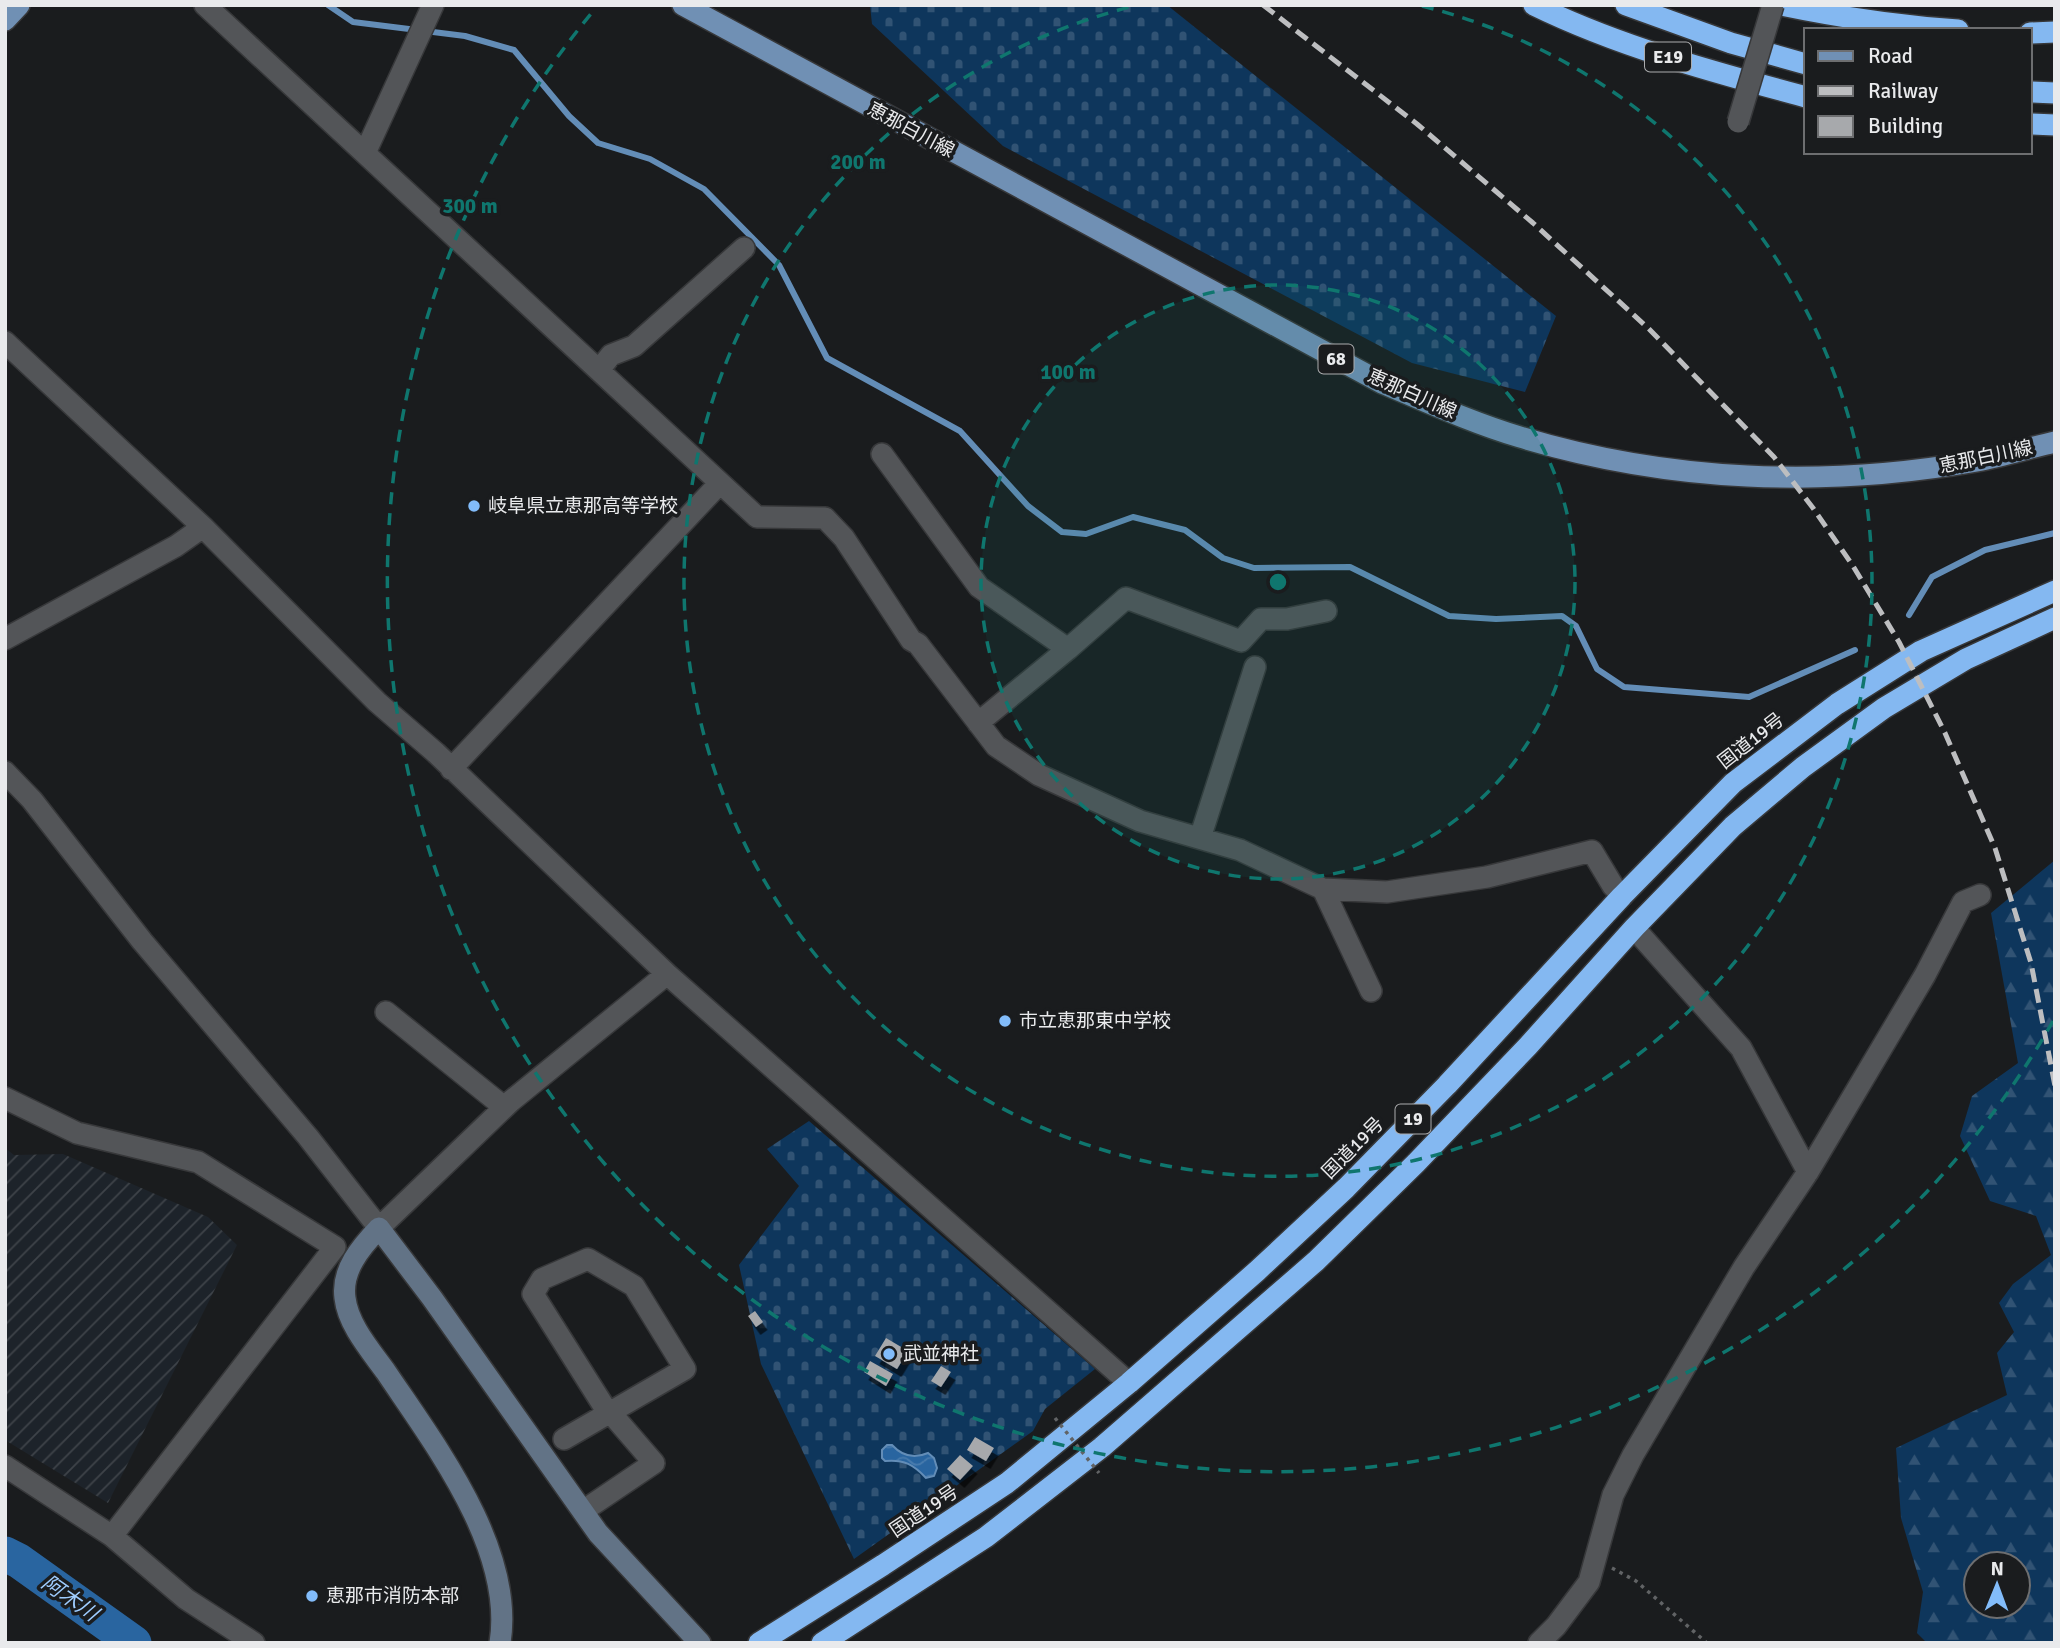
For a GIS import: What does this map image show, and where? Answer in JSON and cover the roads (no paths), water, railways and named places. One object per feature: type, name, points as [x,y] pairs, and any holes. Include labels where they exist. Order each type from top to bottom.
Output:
[{"type":"highway","name":"E19","points":[[1534,5],[1650,52],[1804,96]]},
{"type":"highway","name":"E19","points":[[1626,5],[1731,43],[1804,63]]},
{"type":"highway","points":[[1781,5],[1864,20],[1939,28]]},
{"type":"highway","points":[[2032,33],[2055,32]]},
{"type":"highway","points":[[2032,92],[2055,93]]},
{"type":"highway","points":[[2032,124],[2055,125]]},
{"type":"highway","name":"国道19号","points":[[759,1643],[1007,1483],[1129,1383],[1257,1271],[1346,1188],[1536,991],[1622,896],[1733,783],[1837,704],[1921,651],[2055,591]]},
{"type":"highway","name":"19","points":[[822,1643],[986,1537],[1102,1447],[1316,1261],[1416,1163],[1634,928],[1733,826],[1803,767],[1884,708],[1966,659],[2055,618]]},
{"type":"main road","points":[[5,20],[19,5]]},
{"type":"main road","name":"恵那白川線","points":[[683,5],[1382,383],[1519,437],[1585,454],[1671,471],[1797,478],[1921,470],[1980,460],[2055,442]]},
{"type":"street","points":[[205,5],[757,517],[825,518],[844,538],[911,640],[918,644],[996,746],[1039,775],[1140,821],[1240,850],[1323,889],[1387,892],[1487,877],[1592,851],[1622,896]]},
{"type":"street","points":[[365,153],[433,5]]},
{"type":"street","points":[[1738,122],[1773,5]]},
{"type":"street","points":[[599,370],[611,355],[635,346],[744,248]]},
{"type":"street","points":[[5,342],[203,527],[377,702],[436,753],[667,974],[1129,1383]]},
{"type":"street","points":[[882,454],[979,586],[1068,649]]},
{"type":"street","points":[[451,769],[719,484]]},
{"type":"street","points":[[5,639],[176,547],[203,527]]},
{"type":"street","points":[[978,723],[1126,598],[1241,641],[1261,619],[1287,619],[1326,611]]},
{"type":"street","points":[[1200,838],[1255,667]]},
{"type":"street","points":[[5,772],[32,800],[142,941],[308,1137],[379,1228],[432,1298],[598,1533],[700,1643]]},
{"type":"street","points":[[1323,889],[1371,991]]},
{"type":"street","points":[[1539,1643],[1556,1626],[1589,1582],[1613,1495],[1633,1455],[1744,1267],[1808,1172],[1925,975],[1963,902],[1980,895]]},
{"type":"street","points":[[1634,928],[1741,1048],[1808,1172]]},
{"type":"street","points":[[499,1643],[499,1596],[489,1552],[472,1510],[443,1458],[362,1337],[346,1305],[344,1294],[354,1258],[379,1228],[504,1107],[667,974]]},
{"type":"street","points":[[386,1012],[504,1107]]},
{"type":"street","points":[[5,1098],[77,1133],[198,1162],[335,1247],[113,1536]]},
{"type":"street","points":[[564,1439],[610,1412],[685,1369],[634,1286],[588,1259],[542,1279],[533,1294],[610,1412],[654,1463],[583,1511]]},
{"type":"street","points":[[5,1466],[113,1536],[186,1599],[254,1643]]},
{"type":"water","points":[[887,1445],[909,1455],[928,1453],[934,1458],[937,1468],[934,1476],[926,1478],[913,1466],[903,1462],[885,1461],[882,1458],[882,1450]]},
{"type":"waterway","points":[[328,5],[353,22],[465,36],[514,50],[569,116],[598,143],[650,159],[704,189],[779,265],[827,358],[960,431],[1028,506],[1062,532],[1086,534],[1133,517],[1185,530],[1223,558],[1254,568],[1350,567],[1449,616],[1496,619],[1562,616],[1576,626],[1597,669],[1624,687],[1749,697],[1855,650]]},
{"type":"waterway","points":[[1909,615],[1932,577],[1985,550],[2055,533]]},
{"type":"waterway","name":"阿木川","points":[[5,1554],[19,1561],[134,1643]]},
{"type":"railway","points":[[1263,5],[1417,124],[1533,223],[1648,328],[1774,457],[1813,508],[1853,566],[1899,642],[1945,733],[1995,848],[2031,963],[2055,1086]]},
{"type":"place","name":"岐阜県立恵那高等学校","points":[[474,506]]},
{"type":"place","name":"市立恵那東中学校","points":[[1005,1021]]},
{"type":"place","name":"武並神社","points":[[889,1354]]},
{"type":"place","name":"恵那市消防本部","points":[[312,1596]]}]
